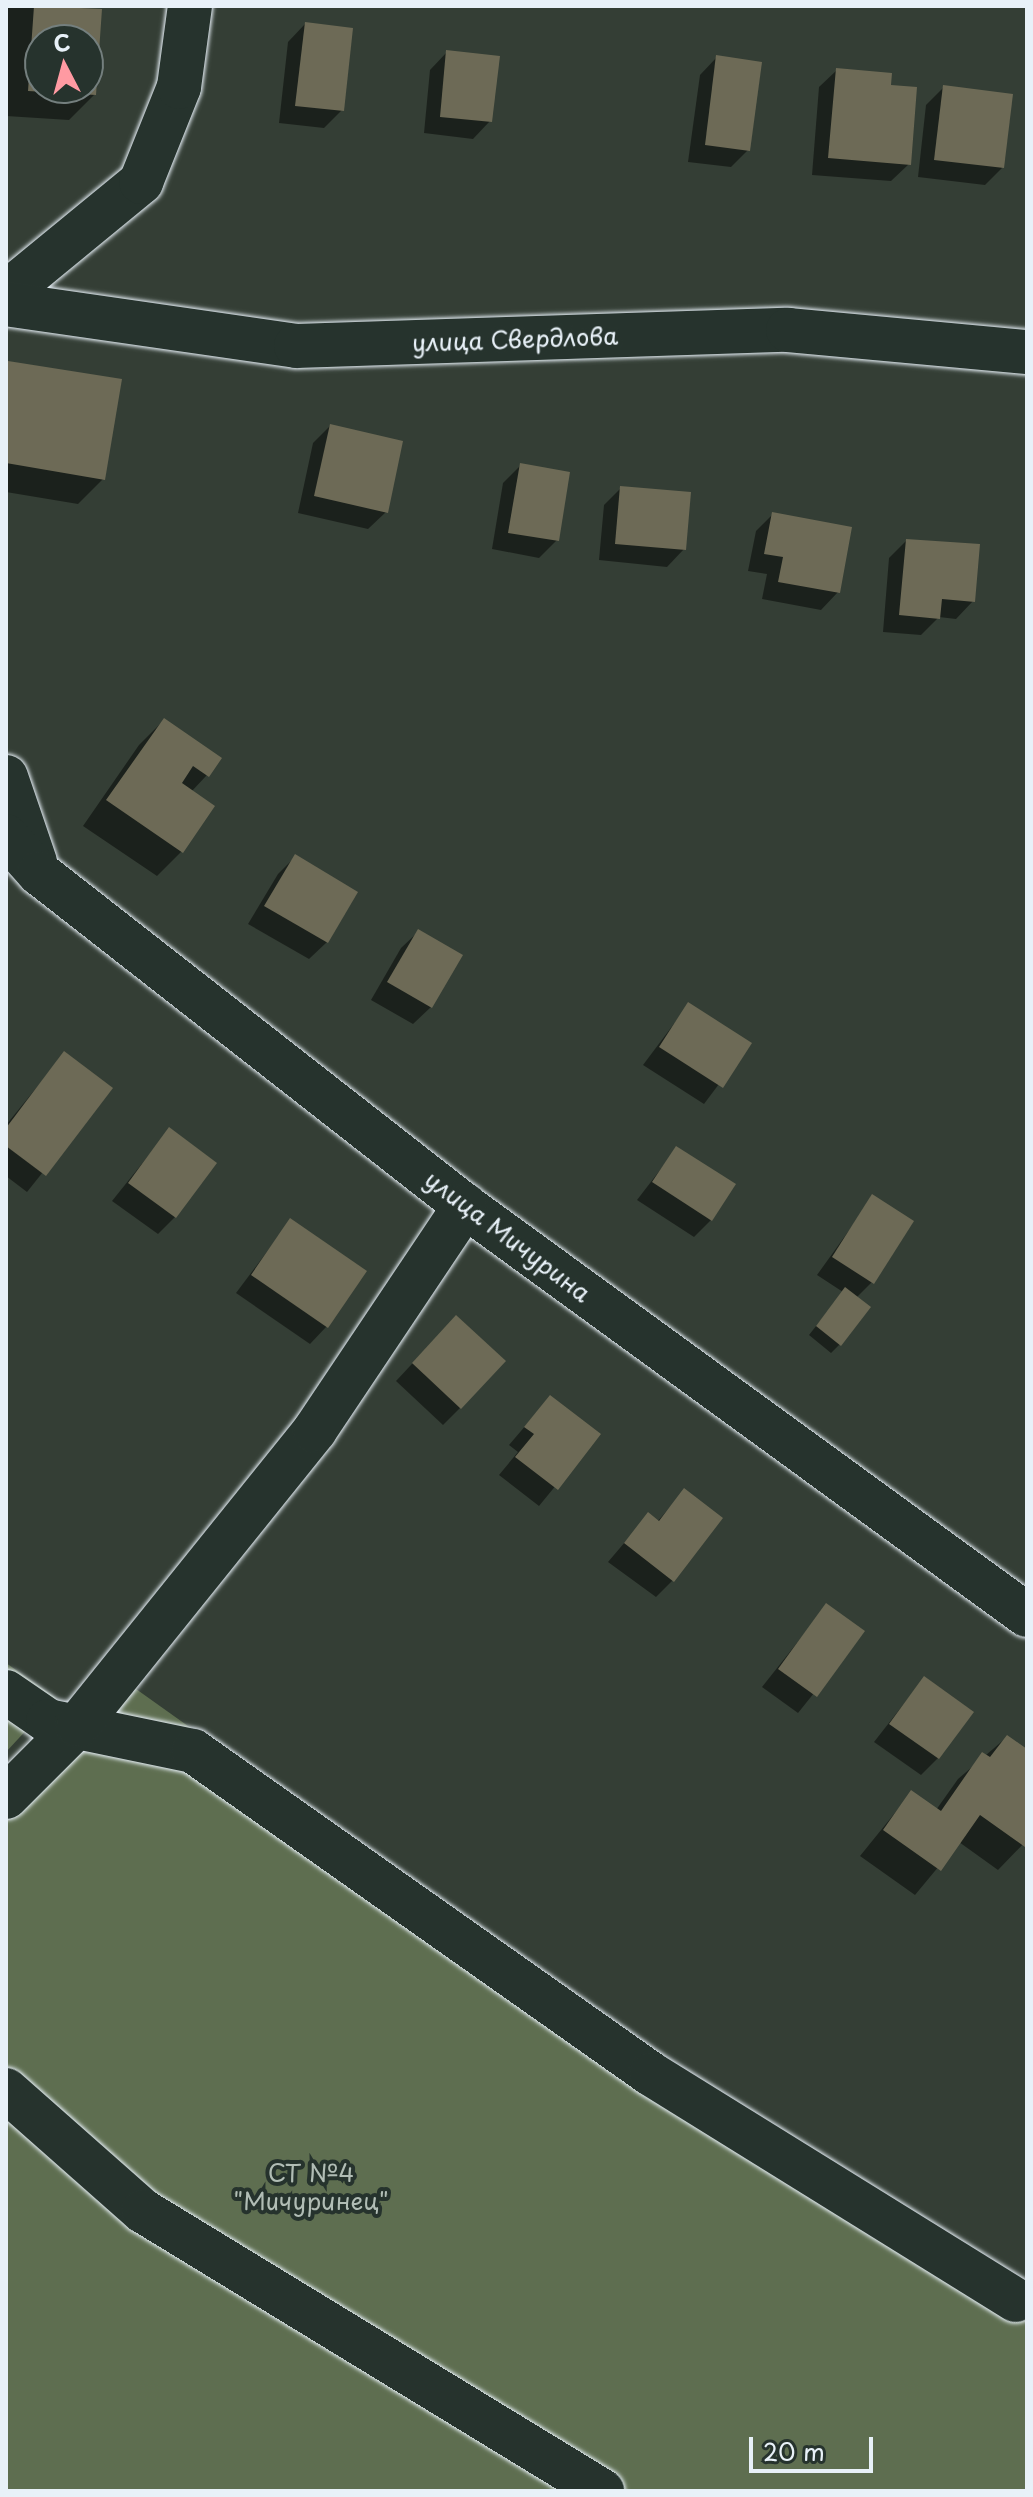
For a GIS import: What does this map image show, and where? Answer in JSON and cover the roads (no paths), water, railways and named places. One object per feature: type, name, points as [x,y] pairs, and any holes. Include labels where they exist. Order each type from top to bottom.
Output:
[{"type":"street","points":[[6,293],[141,182],[179,87],[190,6]]},
{"type":"street","name":"улица Свердлова","points":[[6,304],[296,346],[788,330],[1027,352]]},
{"type":"street","points":[[6,777],[39,873]]},
{"type":"street","name":"улица Мичурина","points":[[6,836],[39,873],[465,1206],[1027,1615]]},
{"type":"street","points":[[6,1797],[78,1725],[315,1430],[465,1206]]},
{"type":"street","points":[[6,1692],[48,1721],[193,1751],[651,2074],[1016,2300]]},
{"type":"street","points":[[6,2090],[143,2211],[602,2491]]},
{"type":"park label","name":"СТ №4 \"Мичуринец\"","points":[[311,2187]]}]
